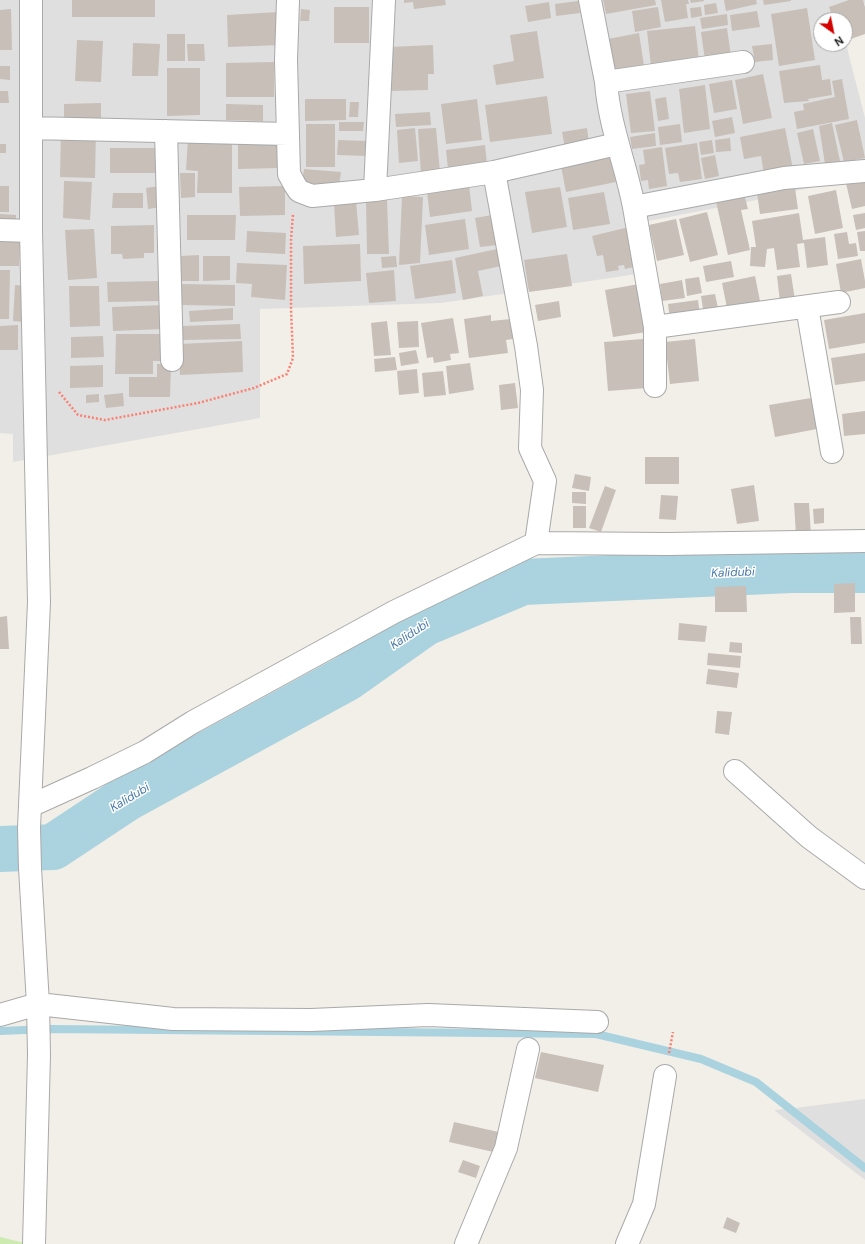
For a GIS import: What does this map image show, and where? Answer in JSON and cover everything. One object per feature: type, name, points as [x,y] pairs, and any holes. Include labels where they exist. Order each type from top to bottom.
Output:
[{"type":"street","points":[[31,0],[31,231],[39,602],[29,828],[39,1055],[34,1244]]},
{"type":"street","points":[[288,0],[286,60],[289,174],[300,191],[312,196],[375,190],[494,172],[617,144]]},
{"type":"street","points":[[375,190],[384,0]]},
{"type":"street","points":[[590,0],[617,144],[634,207],[655,327],[655,386]]},
{"type":"street","points":[[606,82],[743,62]]},
{"type":"street","points":[[31,128],[288,134]]},
{"type":"street","points":[[166,131],[172,360]]},
{"type":"street","points":[[634,207],[784,178],[865,171]]},
{"type":"street","points":[[494,172],[526,346],[532,390],[530,448],[545,481],[536,543]]},
{"type":"street","points":[[0,230],[31,231]]},
{"type":"street","points":[[655,327],[840,302]]},
{"type":"street","points":[[807,307],[832,452]]},
{"type":"street","points":[[30,806],[145,752],[193,722],[394,612],[536,543],[675,544],[865,541]]},
{"type":"street","points":[[735,771],[809,837],[865,878]]},
{"type":"street","points":[[0,1015],[38,1011],[173,1018],[311,1020],[428,1015],[597,1022]]},
{"type":"street","points":[[466,1244],[506,1148],[528,1049]]},
{"type":"street","points":[[626,1244],[644,1204],[665,1076]]},
{"type":"path","points":[[35,387],[59,392],[78,416],[105,420],[198,403],[254,388],[287,374],[293,358],[291,238],[295,185]]},
{"type":"path","points":[[670,1046],[673,1032]]},
{"type":"shaded area","points":[[0,0],[865,0],[865,4],[838,12],[813,12],[813,52],[848,52],[865,118],[865,175],[747,202],[643,222],[644,273],[441,303],[260,309],[260,418],[13,462],[13,434],[0,433]]},
{"type":"shaded area","points":[[865,1099],[865,1180],[774,1110],[795,1108]]},
{"type":"green space","points":[[0,1237],[25,1243],[25,1244],[0,1244]]},
{"type":"building","points":[[72,0],[155,0],[155,17],[72,17]]},
{"type":"building","points":[[404,0],[445,0],[446,5],[414,9],[413,2],[404,3]]},
{"type":"building","points":[[603,0],[655,0],[656,5],[606,14]]},
{"type":"building","points":[[661,0],[688,0],[689,4],[686,4],[688,18],[665,22]]},
{"type":"building","points":[[690,0],[704,0],[704,1],[691,3]]},
{"type":"building","points":[[724,0],[756,0],[757,4],[726,11]]},
{"type":"building","points":[[763,0],[791,0],[791,1],[764,5]]},
{"type":"building","points":[[849,0],[863,0],[865,7],[865,34],[853,38],[853,12],[831,12],[829,7]]},
{"type":"building","points":[[578,1],[580,13],[556,16],[555,4]]},
{"type":"building","points":[[549,2],[551,18],[528,22],[525,6]]},
{"type":"building","points":[[716,3],[718,13],[705,15],[704,5]]},
{"type":"building","points":[[334,7],[369,7],[369,43],[334,43]]},
{"type":"building","points":[[658,7],[661,27],[635,32],[632,11]]},
{"type":"building","points":[[701,7],[702,16],[691,18],[690,8]]},
{"type":"building","points":[[807,8],[815,60],[779,66],[771,14]]},
{"type":"building","points":[[11,9],[12,50],[0,50],[0,10]]},
{"type":"building","points":[[301,9],[310,10],[309,21],[300,21]]},
{"type":"building","points":[[757,11],[760,27],[732,31],[730,15]]},
{"type":"building","points":[[279,12],[281,45],[228,47],[227,15]]},
{"type":"building","points":[[727,14],[728,25],[702,29],[700,18]]},
{"type":"building","points":[[695,26],[699,60],[651,66],[647,31]]},
{"type":"building","points":[[727,28],[731,56],[705,60],[701,32]]},
{"type":"building","points":[[537,31],[544,78],[496,85],[493,65],[514,61],[510,35]]},
{"type":"building","points":[[639,33],[644,66],[613,72],[608,39]]},
{"type":"building","points":[[167,34],[185,34],[185,61],[167,61]]},
{"type":"building","points":[[77,40],[103,41],[101,82],[75,81]]},
{"type":"building","points":[[133,43],[160,44],[158,76],[132,76]]},
{"type":"building","points":[[187,44],[204,44],[205,61],[188,61]]},
{"type":"building","points":[[772,44],[773,60],[755,62],[752,46]]},
{"type":"building","points":[[433,45],[434,74],[428,74],[428,90],[391,91],[389,47]]},
{"type":"building","points":[[274,62],[274,97],[226,97],[226,63]]},
{"type":"building","points":[[820,65],[822,80],[830,79],[832,95],[808,99],[809,101],[784,103],[779,71]]},
{"type":"building","points":[[0,66],[10,66],[10,80],[0,79]]},
{"type":"building","points":[[167,68],[200,68],[200,115],[167,116]]},
{"type":"building","points":[[763,74],[772,118],[743,124],[735,80]]},
{"type":"building","points":[[842,79],[849,119],[797,129],[794,112],[804,110],[803,104],[835,97],[832,81]]},
{"type":"building","points":[[732,80],[737,109],[714,113],[709,84]]},
{"type":"building","points":[[705,85],[710,129],[684,133],[679,89]]},
{"type":"building","points":[[0,91],[8,91],[9,103],[0,103]]},
{"type":"building","points":[[650,91],[655,131],[631,133],[626,94]]},
{"type":"building","points":[[547,96],[552,134],[490,142],[485,105]]},
{"type":"building","points":[[666,97],[669,119],[658,121],[655,99]]},
{"type":"building","points":[[305,99],[346,99],[346,120],[305,121]]},
{"type":"building","points":[[477,99],[482,140],[446,144],[441,104]]},
{"type":"building","points":[[350,102],[359,102],[358,117],[349,117]]},
{"type":"building","points":[[101,103],[101,122],[64,123],[64,104]]},
{"type":"building","points":[[226,104],[263,105],[263,121],[226,120]]},
{"type":"building","points":[[430,112],[431,125],[396,127],[395,114]]},
{"type":"building","points":[[732,117],[735,133],[715,137],[712,121]]},
{"type":"building","points":[[857,120],[865,158],[844,162],[835,125]]},
{"type":"building","points":[[339,122],[364,122],[363,131],[339,131]]},
{"type":"building","points":[[832,123],[840,161],[825,164],[819,126]]},
{"type":"building","points":[[306,124],[335,124],[335,167],[306,167]]},
{"type":"building","points":[[680,124],[682,142],[660,145],[658,127]]},
{"type":"building","points":[[415,128],[418,161],[399,163],[397,130]]},
{"type":"building","points":[[436,128],[440,173],[421,174],[418,129]]},
{"type":"building","points":[[587,128],[589,144],[565,148],[562,132]]},
{"type":"building","points":[[785,128],[793,169],[764,175],[761,156],[744,159],[740,137]]},
{"type":"building","points":[[813,129],[820,161],[804,164],[797,133]]},
{"type":"building","points":[[61,131],[96,131],[95,178],[60,177]]},
{"type":"building","points":[[655,133],[656,146],[632,149],[630,137]]},
{"type":"building","points":[[730,138],[731,151],[716,152],[715,140]]},
{"type":"building","points":[[188,139],[232,140],[232,193],[197,193],[198,171],[186,170]]},
{"type":"building","points":[[338,140],[368,141],[367,156],[337,155]]},
{"type":"building","points":[[712,140],[714,153],[701,155],[699,142]]},
{"type":"building","points":[[277,141],[278,168],[238,169],[238,142]]},
{"type":"building","points":[[697,143],[702,179],[680,182],[678,173],[669,174],[665,148]]},
{"type":"building","points":[[0,144],[6,144],[6,153],[0,153]]},
{"type":"building","points":[[485,145],[487,164],[448,169],[446,150]]},
{"type":"building","points":[[662,147],[667,186],[649,189],[648,180],[641,181],[639,165],[645,164],[643,150]]},
{"type":"building","points":[[110,148],[158,148],[158,173],[110,173]]},
{"type":"building","points":[[715,155],[719,176],[705,179],[701,158]]},
{"type":"building","points":[[611,156],[616,182],[566,192],[561,166]]},
{"type":"building","points":[[304,169],[341,172],[339,187],[302,183]]},
{"type":"building","points":[[180,173],[195,173],[195,197],[181,198]]},
{"type":"building","points":[[865,174],[865,206],[852,209],[845,179]]},
{"type":"building","points":[[64,181],[92,182],[90,220],[63,218]]},
{"type":"building","points":[[469,185],[472,211],[430,217],[427,192]]},
{"type":"building","points":[[0,186],[9,186],[9,212],[0,212]]},
{"type":"building","points":[[159,186],[161,207],[148,209],[146,188]]},
{"type":"building","points":[[285,186],[285,215],[240,216],[239,187]]},
{"type":"building","points":[[560,187],[567,227],[532,233],[525,192]]},
{"type":"building","points":[[795,188],[798,209],[760,214],[757,193]]},
{"type":"building","points":[[743,190],[748,209],[741,210],[750,250],[728,255],[715,197]]},
{"type":"building","points":[[836,190],[843,228],[815,234],[808,196]]},
{"type":"building","points":[[604,192],[610,224],[573,230],[568,198]]},
{"type":"building","points":[[113,193],[143,193],[143,208],[112,208]]},
{"type":"building","points":[[402,196],[423,197],[420,263],[399,265]]},
{"type":"building","points":[[387,200],[389,254],[367,254],[366,201]]},
{"type":"building","points":[[356,201],[359,235],[336,237],[334,203]]},
{"type":"building","points":[[707,212],[718,255],[690,262],[679,219]]},
{"type":"building","points":[[799,213],[803,240],[825,237],[828,265],[807,268],[804,243],[797,244],[800,267],[777,270],[774,248],[767,249],[765,267],[750,266],[751,247],[756,247],[752,221]]},
{"type":"building","points":[[865,213],[865,228],[856,230],[853,215]]},
{"type":"building","points":[[0,214],[16,215],[16,226],[0,226]]},
{"type":"building","points":[[187,215],[236,215],[235,240],[187,240]]},
{"type":"building","points":[[492,215],[497,245],[480,247],[475,218]]},
{"type":"building","points":[[465,219],[469,249],[429,255],[425,225]]},
{"type":"building","points":[[676,219],[684,255],[657,261],[649,225]]},
{"type":"building","points":[[154,225],[154,253],[144,253],[144,258],[123,259],[122,254],[111,254],[111,226]]},
{"type":"building","points":[[629,227],[638,266],[625,269],[624,265],[618,266],[619,270],[606,272],[603,255],[597,256],[592,236]]},
{"type":"building","points":[[94,229],[97,278],[68,280],[65,230]]},
{"type":"building","points":[[247,231],[286,233],[285,254],[246,252]]},
{"type":"building","points":[[865,231],[865,251],[860,251],[857,232]]},
{"type":"building","points":[[847,232],[849,244],[856,243],[858,256],[838,259],[834,234]]},
{"type":"building","points":[[0,241],[20,242],[19,266],[0,266]]},
{"type":"building","points":[[360,244],[361,281],[304,284],[303,246]]},
{"type":"building","points":[[497,249],[501,266],[478,271],[483,296],[463,300],[455,258]]},
{"type":"building","points":[[567,254],[572,286],[529,292],[524,260]]},
{"type":"building","points":[[199,255],[199,281],[180,281],[180,256]]},
{"type":"building","points":[[203,256],[230,256],[230,280],[203,281]]},
{"type":"building","points":[[396,256],[397,267],[382,268],[381,257]]},
{"type":"building","points":[[861,259],[865,288],[841,293],[836,264]]},
{"type":"building","points":[[452,260],[456,293],[415,299],[410,266]]},
{"type":"building","points":[[731,261],[734,277],[706,282],[703,266]]},
{"type":"building","points":[[237,263],[287,265],[285,300],[251,297],[252,284],[236,283]]},
{"type":"building","points":[[0,270],[10,270],[9,319],[0,319]]},
{"type":"building","points":[[394,270],[396,301],[369,303],[366,273]]},
{"type":"building","points":[[791,274],[795,300],[780,302],[777,276]]},
{"type":"building","points":[[755,276],[760,301],[727,308],[722,283]]},
{"type":"building","points":[[699,277],[702,293],[687,296],[685,279]]},
{"type":"building","points":[[682,280],[685,298],[662,301],[660,284]]},
{"type":"building","points":[[162,281],[162,301],[108,302],[107,282]]},
{"type":"building","points":[[182,284],[235,285],[235,306],[182,305]]},
{"type":"building","points":[[639,284],[647,332],[613,337],[605,290]]},
{"type":"building","points":[[15,285],[27,286],[25,322],[13,321]]},
{"type":"building","points":[[69,286],[99,286],[100,326],[70,327]]},
{"type":"building","points":[[715,294],[719,313],[704,316],[701,296]]},
{"type":"building","points":[[698,300],[700,315],[670,320],[668,304]]},
{"type":"building","points":[[559,301],[561,317],[538,321],[535,305]]},
{"type":"building","points":[[163,305],[164,329],[113,331],[112,307]]},
{"type":"building","points":[[233,308],[233,320],[190,322],[189,311]]},
{"type":"building","points":[[865,313],[865,343],[829,349],[824,320]]},
{"type":"building","points":[[491,315],[491,321],[511,319],[513,339],[506,340],[508,353],[469,358],[464,319]]},
{"type":"building","points":[[453,318],[459,353],[450,354],[451,360],[434,363],[433,357],[427,358],[421,323]]},
{"type":"building","points":[[387,321],[391,355],[374,356],[371,323]]},
{"type":"building","points":[[418,321],[419,347],[399,348],[397,322]]},
{"type":"building","points":[[240,324],[241,339],[182,340],[182,326]]},
{"type":"building","points":[[18,325],[18,350],[0,350],[0,326]]},
{"type":"building","points":[[116,334],[168,334],[168,361],[153,361],[153,374],[115,374]]},
{"type":"building","points":[[103,336],[104,357],[71,358],[71,337]]},
{"type":"building","points":[[643,339],[647,388],[608,391],[604,342]]},
{"type":"building","points":[[695,339],[699,381],[670,384],[665,342]]},
{"type":"building","points":[[242,341],[243,372],[180,375],[179,344]]},
{"type":"building","points":[[416,350],[419,363],[401,366],[399,353]]},
{"type":"building","points":[[865,353],[865,381],[835,385],[831,358]]},
{"type":"building","points":[[395,357],[397,370],[375,372],[374,359]]},
{"type":"building","points":[[470,363],[474,390],[449,394],[446,366]]},
{"type":"building","points":[[157,364],[171,364],[170,397],[129,397],[129,377],[157,377]]},
{"type":"building","points":[[103,365],[103,387],[70,388],[70,366]]},
{"type":"building","points":[[417,369],[419,393],[399,395],[397,371]]},
{"type":"building","points":[[443,371],[446,395],[424,397],[422,373]]},
{"type":"building","points":[[515,383],[518,408],[501,410],[499,385]]},
{"type":"building","points":[[123,393],[124,406],[106,408],[104,395]]},
{"type":"building","points":[[99,394],[99,402],[86,403],[86,395]]},
{"type":"building","points":[[811,398],[817,429],[775,437],[769,405]]},
{"type":"building","points":[[865,411],[865,434],[844,436],[842,414]]},
{"type":"building","points":[[645,457],[679,457],[679,484],[645,484]]},
{"type":"building","points":[[575,474],[591,477],[589,491],[572,488]]},
{"type":"building","points":[[754,485],[759,521],[737,524],[731,489]]},
{"type":"building","points":[[605,486],[616,490],[601,532],[589,528]]},
{"type":"building","points":[[572,492],[586,492],[586,504],[572,503]]},
{"type":"building","points":[[661,495],[678,496],[676,520],[659,519]]},
{"type":"building","points":[[794,503],[809,503],[811,535],[796,535]]},
{"type":"building","points":[[573,506],[586,506],[586,528],[573,528]]},
{"type":"building","points":[[824,508],[824,523],[814,524],[813,509]]},
{"type":"building","points":[[855,583],[855,612],[834,613],[834,584]]},
{"type":"building","points":[[746,586],[747,612],[715,612],[715,587]]},
{"type":"building","points":[[7,616],[9,649],[0,649],[0,617]]},
{"type":"building","points":[[850,617],[861,617],[862,644],[851,644]]},
{"type":"building","points":[[679,623],[707,626],[705,642],[678,640]]},
{"type":"building","points":[[730,642],[742,643],[742,653],[729,652]]},
{"type":"building","points":[[708,653],[741,656],[740,668],[707,665]]},
{"type":"building","points":[[708,669],[739,673],[737,688],[706,684]]},
{"type":"building","points":[[717,711],[732,712],[729,735],[715,733]]},
{"type":"building","points":[[541,1052],[604,1065],[598,1092],[535,1078]]},
{"type":"building","points":[[454,1122],[503,1133],[498,1153],[449,1142]]},
{"type":"building","points":[[463,1160],[480,1166],[476,1178],[458,1172]]},
{"type":"building","points":[[727,1217],[740,1223],[736,1233],[723,1228]]},
{"type":"waterway","name":"Kalidubi","points":[[0,849],[53,847],[127,798],[347,678],[425,623],[523,582],[791,570],[865,570]]},
{"type":"waterway","points":[[0,1031],[51,1029],[596,1034],[701,1059],[756,1082],[865,1168]]}]
